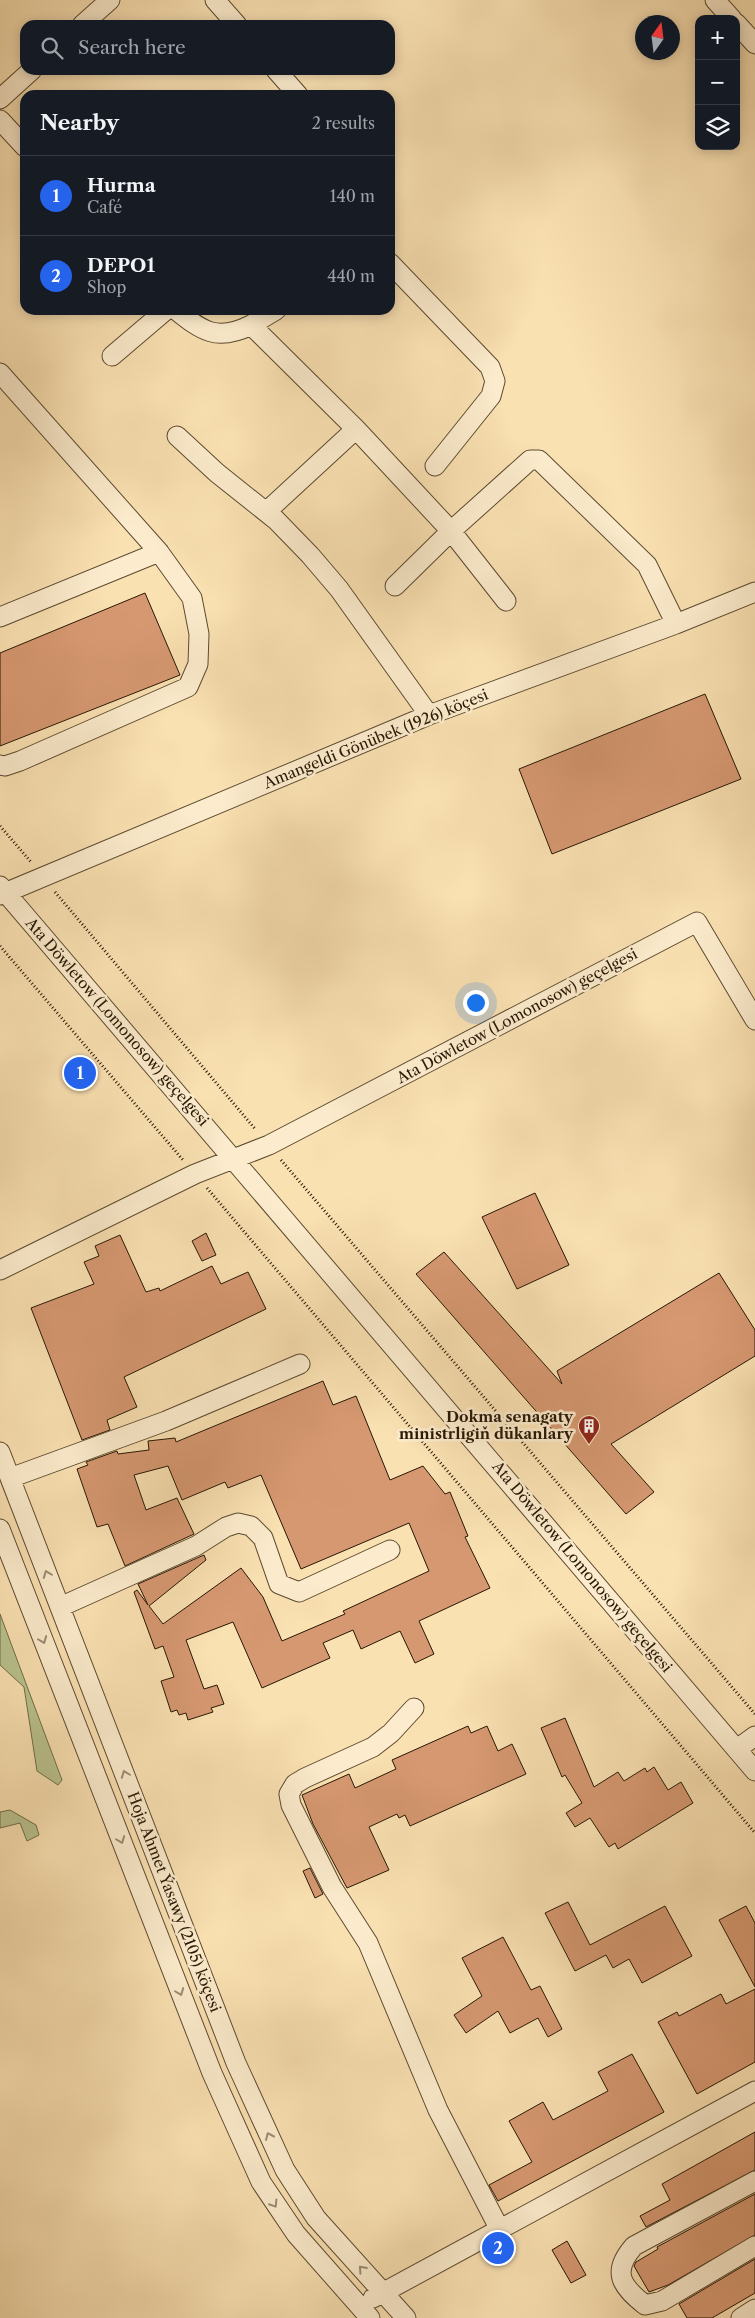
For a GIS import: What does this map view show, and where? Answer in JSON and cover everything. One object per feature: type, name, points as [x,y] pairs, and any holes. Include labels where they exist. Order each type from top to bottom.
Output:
[{"type":"street","points":[[88,20],[110,0]]},
{"type":"street","points":[[216,0],[233,20]]},
{"type":"street","points":[[715,0],[728,15]]},
{"type":"street","points":[[740,27],[755,44]]},
{"type":"street","points":[[0,99],[26,75]]},
{"type":"street","points":[[280,75],[294,90]]},
{"type":"street","points":[[0,120],[20,142]]},
{"type":"street","points":[[395,268],[490,367],[495,381],[491,396],[435,466]]},
{"type":"street","points":[[112,356],[160,315]]},
{"type":"street","points":[[182,315],[198,328],[216,333],[236,333],[268,315]]},
{"type":"street","points":[[251,325],[356,429],[451,530],[506,601]]},
{"type":"street","points":[[0,373],[158,552],[192,598],[198,634],[198,664],[188,687],[20,761],[5,766],[0,765]]},
{"type":"street","points":[[266,512],[356,429]]},
{"type":"street","points":[[177,436],[217,473],[287,531],[339,589],[429,715]]},
{"type":"street","points":[[394,586],[451,530],[530,460],[539,460],[647,565],[676,624]]},
{"type":"street","points":[[0,617],[158,552]]},
{"type":"street","name":"Amangeldi Gönübek (1926) köçesi","points":[[2,891],[43,877],[429,715],[676,624],[755,592]]},
{"type":"street","name":"Ata Döwletow (Lomonosow) geçelgesi","points":[[2,891],[755,1771]]},
{"type":"street","name":"Ata Döwletow (Lomonosow) geçelgesi","points":[[233,1159],[269,1145],[697,922],[755,1020]]},
{"type":"street","points":[[0,1270],[195,1174],[233,1159]]},
{"type":"street","points":[[10,1478],[166,1421],[300,1364]]},
{"type":"street","name":"Hoja Ahmet Ýasawy (2105) köçesi","points":[[0,1452],[236,2063],[284,2170],[316,2218],[406,2318]]},
{"type":"street","points":[[60,1608],[196,1546],[226,1527],[238,1523],[251,1526],[263,1538],[279,1584],[298,1592],[390,1550]]},
{"type":"street","name":"Hoja Ahmet Ýasawy (2105) köçesi","points":[[0,1529],[212,2073],[261,2182],[277,2209],[296,2234],[365,2313]]},
{"type":"street","points":[[414,1708],[392,1734],[373,1747],[305,1778],[295,1784],[289,1794],[291,1805],[332,1887],[368,1943],[438,2110],[500,2230]]},
{"type":"street","points":[[737,1749],[755,1736]]},
{"type":"street","points":[[365,2313],[383,2292],[755,2091]]},
{"type":"street","points":[[755,2181],[634,2246],[623,2259],[621,2275],[627,2291],[645,2305],[662,2301],[755,2246]]},
{"type":"street","points":[[740,2318],[755,2309]]},
{"type":"path","points":[[0,826],[269,1145],[755,1714]]},
{"type":"path","points":[[0,946],[755,1833]]},
{"type":"green space","points":[[0,1614],[62,1780],[58,1785],[37,1771],[24,1687],[0,1665]]},
{"type":"green space","points":[[10,1810],[36,1825],[39,1835],[27,1841],[20,1823],[0,1828],[0,1812]]},
{"type":"building","points":[[145,593],[180,675],[0,746],[0,653]]},
{"type":"building","points":[[705,694],[741,779],[552,854],[519,769]]},
{"type":"building","points":[[535,1193],[569,1265],[517,1289],[482,1217]]},
{"type":"building","points":[[206,1233],[216,1255],[202,1261],[192,1241]]},
{"type":"building","points":[[120,1235],[146,1292],[159,1288],[160,1291],[212,1266],[221,1284],[248,1272],[266,1309],[124,1377],[137,1407],[107,1420],[110,1430],[82,1440],[31,1308],[94,1284],[84,1262],[99,1256],[95,1246]]},
{"type":"building","points":[[444,1252],[562,1384],[557,1371],[719,1273],[755,1330],[755,1356],[611,1444],[654,1492],[626,1514],[416,1274]]},
{"type":"building","points":[[323,1381],[333,1405],[356,1396],[390,1480],[423,1466],[445,1494],[450,1492],[468,1536],[465,1537],[490,1588],[419,1621],[434,1654],[415,1663],[400,1631],[361,1649],[353,1630],[323,1643],[330,1658],[262,1688],[233,1622],[186,1640],[204,1689],[217,1685],[224,1704],[211,1708],[213,1712],[188,1720],[186,1713],[179,1715],[177,1710],[171,1712],[161,1681],[174,1677],[163,1646],[155,1649],[134,1592],[137,1590],[148,1605],[138,1584],[204,1555],[206,1560],[149,1606],[163,1624],[241,1568],[263,1597],[282,1641],[345,1614],[343,1611],[429,1571],[409,1523],[301,1569],[261,1475],[228,1488],[225,1482],[182,1500],[168,1466],[134,1475],[146,1510],[177,1498],[194,1534],[125,1566],[108,1524],[97,1527],[77,1469],[88,1465],[86,1462],[117,1451],[118,1454],[149,1450],[148,1441],[175,1438],[176,1442]]},
{"type":"building","points":[[565,1718],[594,1787],[618,1772],[624,1781],[645,1768],[647,1772],[654,1767],[668,1790],[681,1782],[693,1803],[618,1849],[615,1843],[609,1847],[590,1818],[575,1827],[566,1813],[582,1803],[565,1775],[562,1777],[541,1728]]},
{"type":"building","points":[[468,1726],[471,1733],[487,1726],[498,1751],[512,1744],[526,1774],[410,1826],[405,1815],[399,1818],[397,1814],[369,1827],[389,1870],[347,1888],[313,1824],[302,1795],[349,1774],[355,1788],[396,1769],[392,1760]]},
{"type":"building","points":[[310,1868],[323,1894],[315,1898],[303,1871]]},
{"type":"building","points":[[568,1902],[590,1945],[665,1906],[692,1956],[642,1983],[629,1959],[613,1968],[606,1955],[575,1971],[545,1913]]},
{"type":"building","points":[[746,1906],[755,1923],[755,1987],[719,1920]]},
{"type":"building","points":[[503,1937],[531,1990],[540,1986],[562,2029],[548,2037],[538,2018],[510,2033],[498,2011],[466,2033],[454,2015],[482,1996],[462,1958]]},
{"type":"building","points":[[755,1989],[755,2062],[697,2094],[658,2022],[677,2012],[679,2016],[721,1994],[726,2004]]},
{"type":"building","points":[[632,2054],[664,2112],[498,2201],[489,2185],[532,2162],[509,2121],[543,2102],[553,2120],[608,2091],[598,2072]]},
{"type":"building","points":[[755,2132],[755,2170],[646,2227],[640,2216],[670,2200],[662,2184]]},
{"type":"building","points":[[755,2194],[755,2235],[668,2285],[649,2292],[634,2266],[636,2262],[658,2249],[657,2247]]},
{"type":"building","points":[[567,2241],[586,2275],[571,2283],[552,2250]]},
{"type":"building","points":[[755,2259],[755,2293],[712,2318],[687,2318],[679,2304]]},
{"type":"place","name":"Hurma","points":[[80,1073]]},
{"type":"place","name":"Dokma senagaty ministrligiň dükanlary","points":[[589,1445]]},
{"type":"place","name":"DEPO1","points":[[498,2248]]}]
